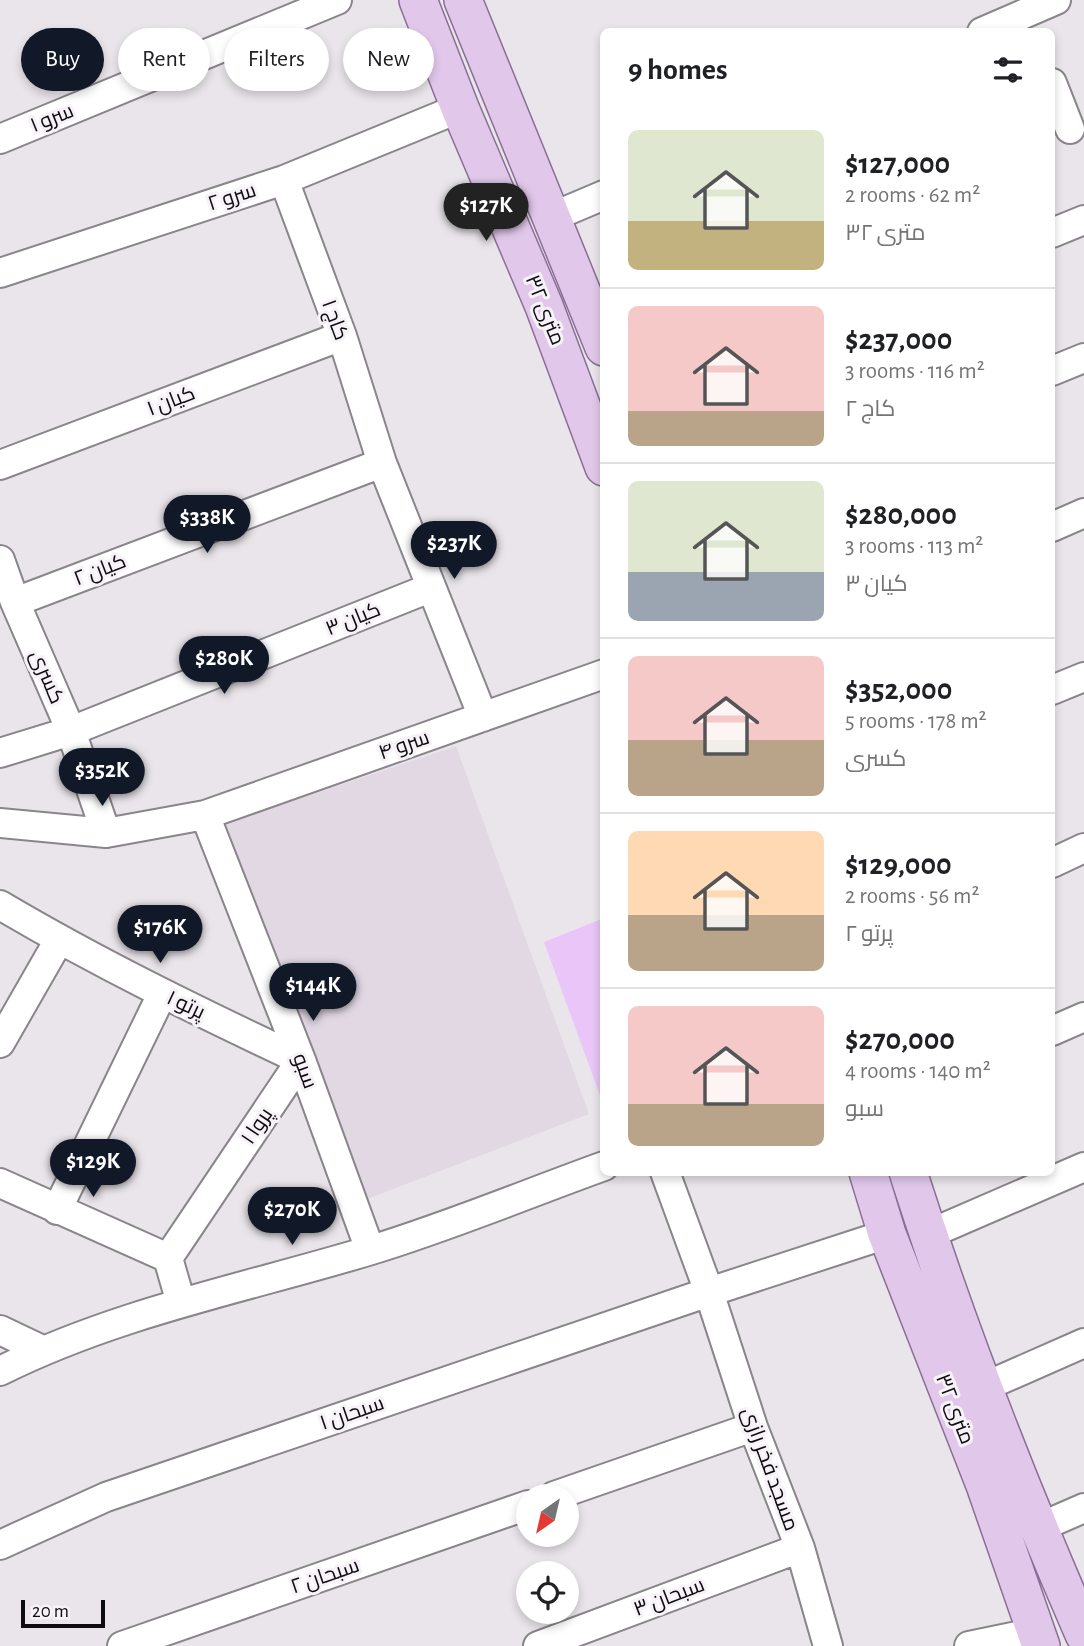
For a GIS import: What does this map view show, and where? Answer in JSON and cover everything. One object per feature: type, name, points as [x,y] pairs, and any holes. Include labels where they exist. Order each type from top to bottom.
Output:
[{"type":"main road","name":"۳۲ متری","points":[[418,0],[460,108],[544,306],[600,456]]},
{"type":"main road","name":"۳۲ متری","points":[[463,0],[600,329]]},
{"type":"main road","name":"۳۲ متری","points":[[869,1176],[887,1234],[985,1485],[1038,1639]]},
{"type":"main road","name":"۳۲ متری","points":[[909,1176],[984,1387],[1038,1528],[1084,1634]]},
{"type":"street","name":"سرو ۱","points":[[0,139],[337,0]]},
{"type":"street","points":[[1000,28],[1028,22],[1056,0]]},
{"type":"street","points":[[1055,93],[1069,139]]},
{"type":"street","name":"سرو ۲","points":[[0,273],[284,180],[460,108]]},
{"type":"street","name":"کاج ۱","points":[[284,180],[342,336],[382,463],[483,717]]},
{"type":"street","points":[[552,217],[600,197]]},
{"type":"street","points":[[1055,232],[1084,220]]},
{"type":"street","name":"کیان ۱","points":[[0,465],[342,336]]},
{"type":"street","points":[[1055,370],[1084,358]]},
{"type":"street","name":"کیان ۲","points":[[15,602],[382,463]]},
{"type":"street","points":[[1055,526],[1084,513]]},
{"type":"street","name":"کسری","points":[[0,561],[71,731],[106,833]]},
{"type":"street","name":"کیان ۳","points":[[0,753],[71,731],[430,588]]},
{"type":"street","name":"سرو ۴","points":[[0,823],[106,833],[205,815],[600,675]]},
{"type":"street","points":[[1055,689],[1084,677]]},
{"type":"street","name":"سبو","points":[[205,815],[301,1060],[370,1250]]},
{"type":"street","points":[[1055,862],[1084,848]]},
{"type":"street","name":"پرتو ۱","points":[[0,905],[58,940],[162,994],[301,1060]]},
{"type":"street","points":[[0,1043],[58,940]]},
{"type":"street","points":[[57,1210],[162,994]]},
{"type":"street","points":[[1055,1030],[1084,1017]]},
{"type":"street","name":"پروا ۱","points":[[168,1258],[301,1060]]},
{"type":"street","points":[[0,1371],[42,1350],[181,1303],[370,1250],[600,1167]]},
{"type":"street","points":[[928,1235],[1084,1167]]},
{"type":"street","name":"مسجد فخر رازی","points":[[666,1176],[709,1292],[753,1427],[800,1548],[828,1646]]},
{"type":"street","points":[[0,1183],[168,1258],[181,1303]]},
{"type":"street","name":"سبحان ۱","points":[[0,1545],[106,1497],[887,1234]]},
{"type":"street","points":[[0,1330],[42,1350]]},
{"type":"street","points":[[984,1387],[1084,1343]]},
{"type":"street","points":[[579,1487],[753,1427]]},
{"type":"street","points":[[1038,1528],[1084,1508]]},
{"type":"street","name":"سبحان ۲","points":[[122,1646],[516,1509]]},
{"type":"street","name":"سبحان ۳","points":[[538,1646],[800,1548]]},
{"type":"street","points":[[969,1646],[1038,1639]]},
{"type":"shaded area","points":[[456,746],[589,1114],[367,1199],[222,825]]},
{"type":"shaded area","points":[[600,920],[600,1095],[544,942]]}]
